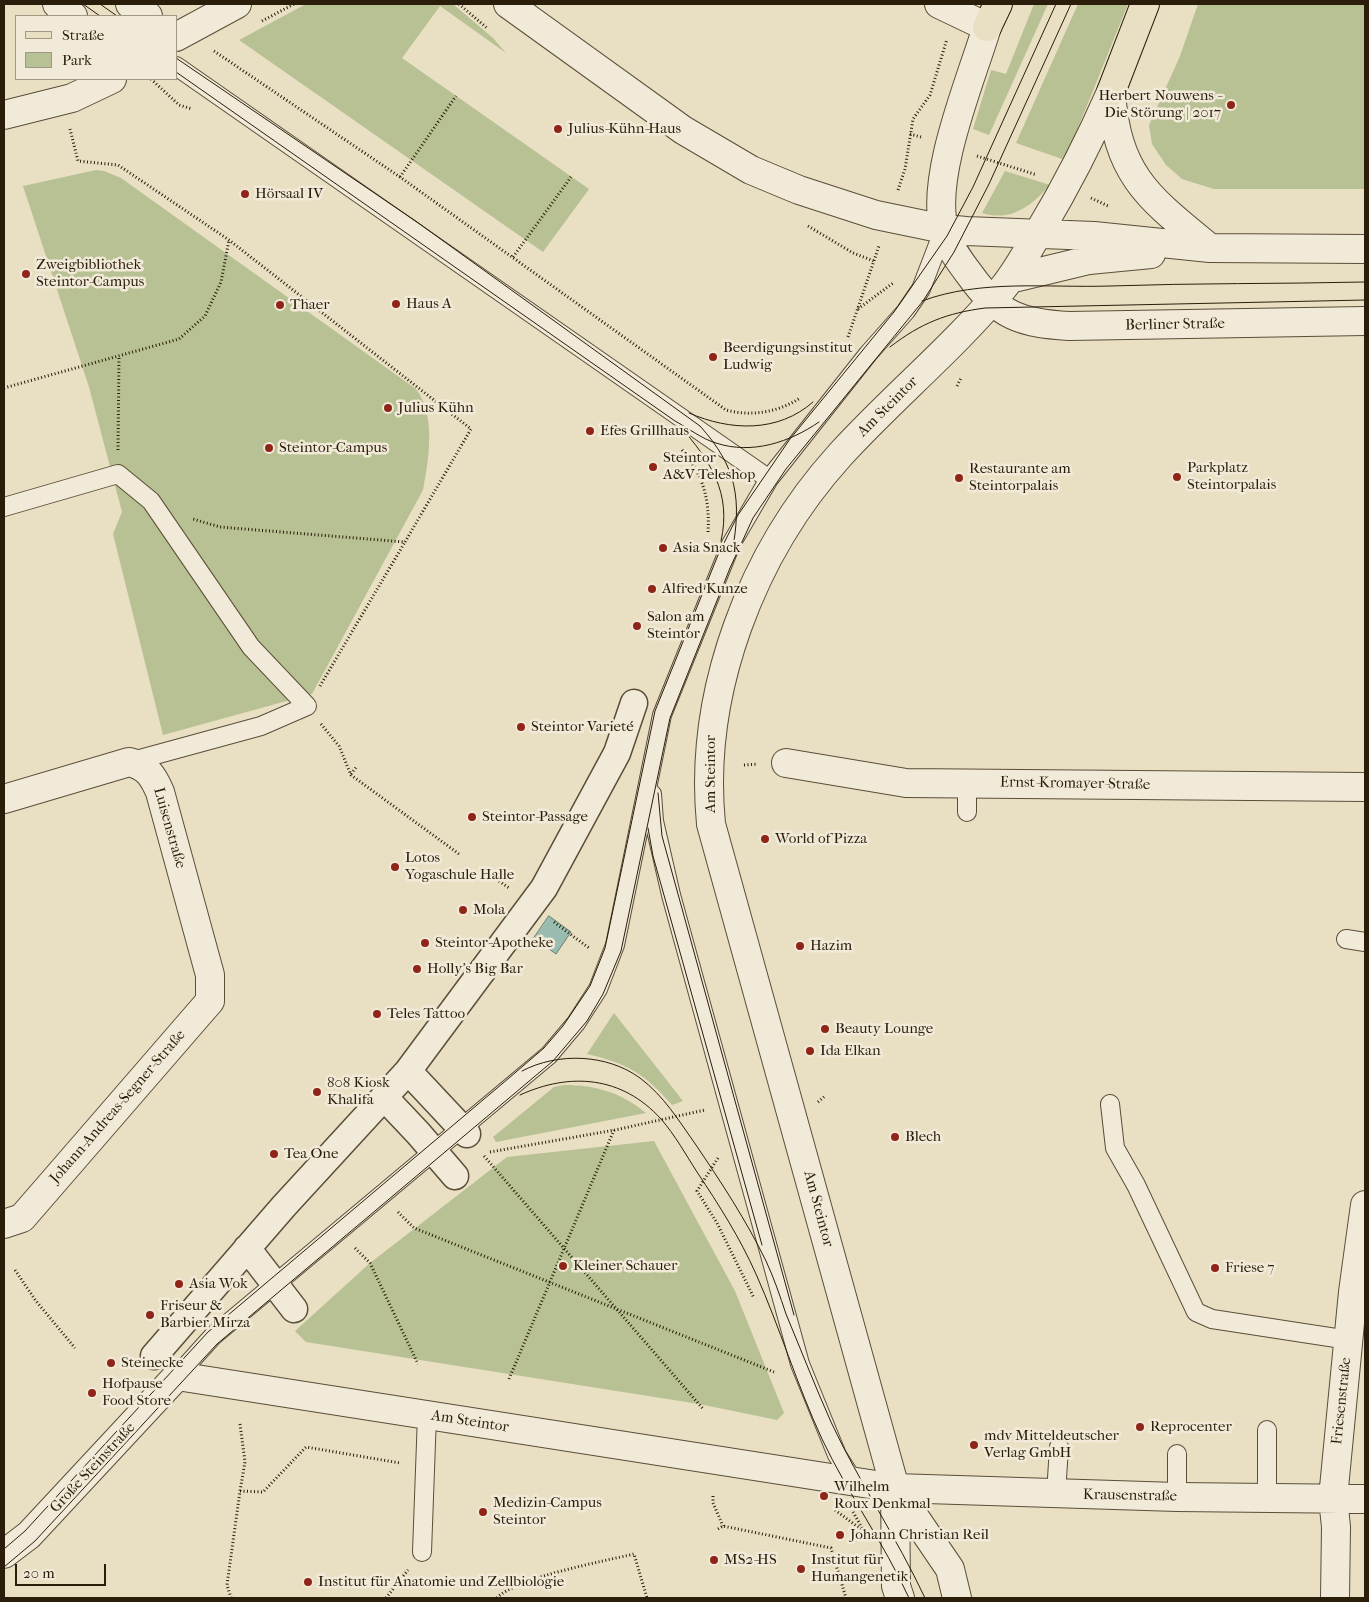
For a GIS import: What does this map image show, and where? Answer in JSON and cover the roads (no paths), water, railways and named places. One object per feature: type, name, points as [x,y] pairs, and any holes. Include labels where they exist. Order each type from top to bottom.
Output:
[{"type":"main road","points":[[1111,92],[1145,4]]},
{"type":"street","points":[[57,4],[72,15]]},
{"type":"street","points":[[130,4],[146,15]]},
{"type":"street","points":[[178,36],[237,4]]},
{"type":"street","points":[[508,4],[683,130],[751,170],[799,190],[862,211],[944,229],[1094,236],[1210,248],[1365,249]]},
{"type":"street","points":[[948,8],[993,16],[954,133],[945,171],[942,212],[944,229],[958,257],[990,302]]},
{"type":"street","points":[[4,115],[62,101],[110,80]]},
{"type":"street","points":[[1111,92],[1113,114],[1121,150],[1135,178],[1158,205],[1210,248]]},
{"type":"street","name":"Am Steintor","points":[[176,1376],[895,1488],[719,857],[708,793],[710,744],[718,692],[745,610],[778,538],[802,500],[840,455],[990,302],[1010,279],[1073,174],[1111,92]]},
{"type":"street","points":[[1010,279],[1089,260],[1210,248]]},
{"type":"street","name":"Berliner Straße","points":[[990,302],[1003,312],[1026,320],[1048,324],[1119,326],[1365,321]]},
{"type":"street","points":[[154,1356],[248,1248],[408,1071],[544,888],[617,753],[634,703]]},
{"type":"street","points":[[4,799],[129,762]]},
{"type":"street","name":"Luisenstraße","points":[[129,762],[139,764],[147,770],[160,792],[210,976]]},
{"type":"street","name":"Ernst-Kromayer-Straße","points":[[786,763],[906,783],[1365,787]]},
{"type":"street","name":"Johann-Andreas-Segner-Straße","points":[[4,1224],[22,1218],[210,1001],[210,976]]},
{"type":"street","points":[[408,1071],[464,1131]]},
{"type":"street","points":[[384,1097],[455,1176]]},
{"type":"street","name":"Friesenstraße","points":[[1335,1598],[1336,1527],[1333,1498],[1365,1205]]},
{"type":"street","points":[[248,1248],[294,1309]]},
{"type":"street","name":"Große Steinstraße","points":[[4,1554],[30,1535],[176,1376]]},
{"type":"street","points":[[895,1488],[896,1586],[900,1598]]},
{"type":"street","points":[[895,1488],[950,1569],[957,1598]]},
{"type":"street","name":"Krausenstraße","points":[[895,1488],[1177,1498],[1365,1498]]},
{"type":"lane","points":[[178,67],[769,479]]},
{"type":"lane","points":[[176,1376],[213,1336],[434,1151],[464,1131],[549,1055],[576,1023],[598,989],[615,945],[658,732],[666,702],[730,544],[769,479],[868,354],[906,311],[921,289],[944,229]]},
{"type":"lane","points":[[4,506],[118,474],[151,501],[251,647],[307,706],[261,726],[129,762]]},
{"type":"lane","points":[[652,764],[652,803],[661,855],[800,1364],[838,1455],[844,1480]]},
{"type":"lane","points":[[967,783],[967,812]]},
{"type":"lane","points":[[1346,939],[1365,942]]},
{"type":"lane","points":[[1110,1104],[1115,1148],[1136,1186],[1196,1312],[1212,1319],[1349,1340]]},
{"type":"lane","points":[[422,1552],[427,1415]]},
{"type":"lane","points":[[1267,1430],[1267,1498]]},
{"type":"lane","points":[[1056,1494],[1059,1448]]},
{"type":"lane","points":[[1177,1454],[1177,1498]]},
{"type":"water","points":[[549,916],[571,932],[556,954],[534,938]]},
{"type":"tram line","points":[[83,4],[99,15]]},
{"type":"tram line","points":[[100,4],[116,15]]},
{"type":"tram line","points":[[4,1549],[25,1531],[208,1332],[544,1048],[563,1026],[590,986],[605,948],[655,711],[718,555],[738,515],[790,439],[894,312],[947,236],[973,187],[1056,4]]},
{"type":"tram line","points":[[4,1567],[35,1541],[217,1344],[553,1061],[587,1021],[603,994],[621,951],[670,718],[730,568],[753,518],[786,469],[923,301],[954,252],[989,184],[1071,4]]},
{"type":"tram line","points":[[178,59],[417,222],[700,426],[722,456],[734,485],[736,516],[732,553]]},
{"type":"tram line","points":[[178,73],[675,421],[700,436],[730,446],[743,448],[757,447],[783,441],[819,422]]},
{"type":"tram line","points":[[922,301],[944,294],[991,287],[1365,282]]},
{"type":"tram line","points":[[890,347],[913,331],[935,320],[985,308],[1365,300]]},
{"type":"tram line","points":[[689,413],[721,423],[753,426],[785,419],[813,402]]},
{"type":"tram line","points":[[680,426],[701,452],[716,478],[721,492],[724,523],[721,541]]},
{"type":"tram line","points":[[658,793],[662,836],[794,1315]]},
{"type":"tram line","points":[[648,828],[653,856],[762,1245]]},
{"type":"tram line","points":[[522,1071],[551,1061],[582,1058],[598,1060],[613,1064],[640,1078],[671,1109],[724,1187],[766,1261],[831,1422],[925,1598]]},
{"type":"tram line","points":[[520,1095],[558,1083],[576,1081],[595,1082],[612,1086],[630,1094],[646,1105],[666,1125],[721,1209],[743,1248],[765,1294],[822,1439],[889,1558],[909,1598]]},
{"type":"place","name":"Herbert Nouwens - Die Störung | 2017","points":[[1231,105]]},
{"type":"place","name":"Julius-Kühn-Haus","points":[[558,129]]},
{"type":"place","name":"Hörsaal IV","points":[[245,194]]},
{"type":"place","name":"Zweigbibliothek Steintor-Campus","points":[[26,274]]},
{"type":"place","name":"Haus A","points":[[396,304]]},
{"type":"place","name":"Thaer","points":[[280,305]]},
{"type":"place","name":"Beerdigungsinstitut Ludwig","points":[[713,357]]},
{"type":"place","name":"Julius Kühn","points":[[388,408]]},
{"type":"place","name":"Efes Grillhaus","points":[[590,431]]},
{"type":"place","name":"Steintor-Campus","points":[[269,448]]},
{"type":"place","name":"Steintor A&V Teleshop","points":[[653,467]]},
{"type":"place","name":"Parkplatz Steintorpalais","points":[[1177,477]]},
{"type":"place","name":"Restaurante am Steintorpalais","points":[[959,478]]},
{"type":"place","name":"Asia Snack","points":[[663,548]]},
{"type":"place","name":"Alfred Kunze","points":[[652,589]]},
{"type":"place","name":"Salon am Steintor","points":[[637,626]]},
{"type":"place","name":"Steintor Varieté","points":[[521,727]]},
{"type":"place","name":"Steintor-Passage","points":[[472,817]]},
{"type":"place","name":"World of Pizza","points":[[765,839]]},
{"type":"place","name":"Lotos Yogaschule Halle","points":[[395,867]]},
{"type":"place","name":"Mola","points":[[463,910]]},
{"type":"place","name":"Steintor-Apotheke","points":[[425,943]]},
{"type":"place","name":"Hazim","points":[[800,946]]},
{"type":"place","name":"Holly's Big Bar","points":[[417,969]]},
{"type":"place","name":"Teles Tattoo","points":[[377,1014]]},
{"type":"place","name":"Beauty Lounge","points":[[825,1029]]},
{"type":"place","name":"Ida Elkan","points":[[810,1051]]},
{"type":"place","name":"808 Kiosk Khalifa","points":[[317,1092]]},
{"type":"place","name":"Blech","points":[[895,1137]]},
{"type":"place","name":"Tea One","points":[[274,1154]]},
{"type":"place","name":"Kleiner Schauer","points":[[563,1266]]},
{"type":"place","name":"Friese 7","points":[[1215,1268]]},
{"type":"place","name":"Asia Wok","points":[[179,1284]]},
{"type":"place","name":"Friseur & Barbier Mirza","points":[[150,1315]]},
{"type":"place","name":"Steinecke","points":[[111,1363]]},
{"type":"place","name":"Hofpause Food Store","points":[[92,1393]]},
{"type":"place","name":"Reprocenter","points":[[1140,1427]]},
{"type":"place","name":"mdv Mitteldeutscher Verlag GmbH","points":[[974,1445]]},
{"type":"place","name":"Wilhelm Roux Denkmal","points":[[824,1496]]},
{"type":"place","name":"Medizin-Campus Steintor","points":[[483,1512]]},
{"type":"place","name":"Johann Christian Reil","points":[[840,1535]]},
{"type":"place","name":"MS2-HS","points":[[714,1560]]},
{"type":"place","name":"Institut für Humangenetik","points":[[801,1569]]},
{"type":"place","name":"Institut für Anatomie und Zellbiologie","points":[[308,1582]]}]
